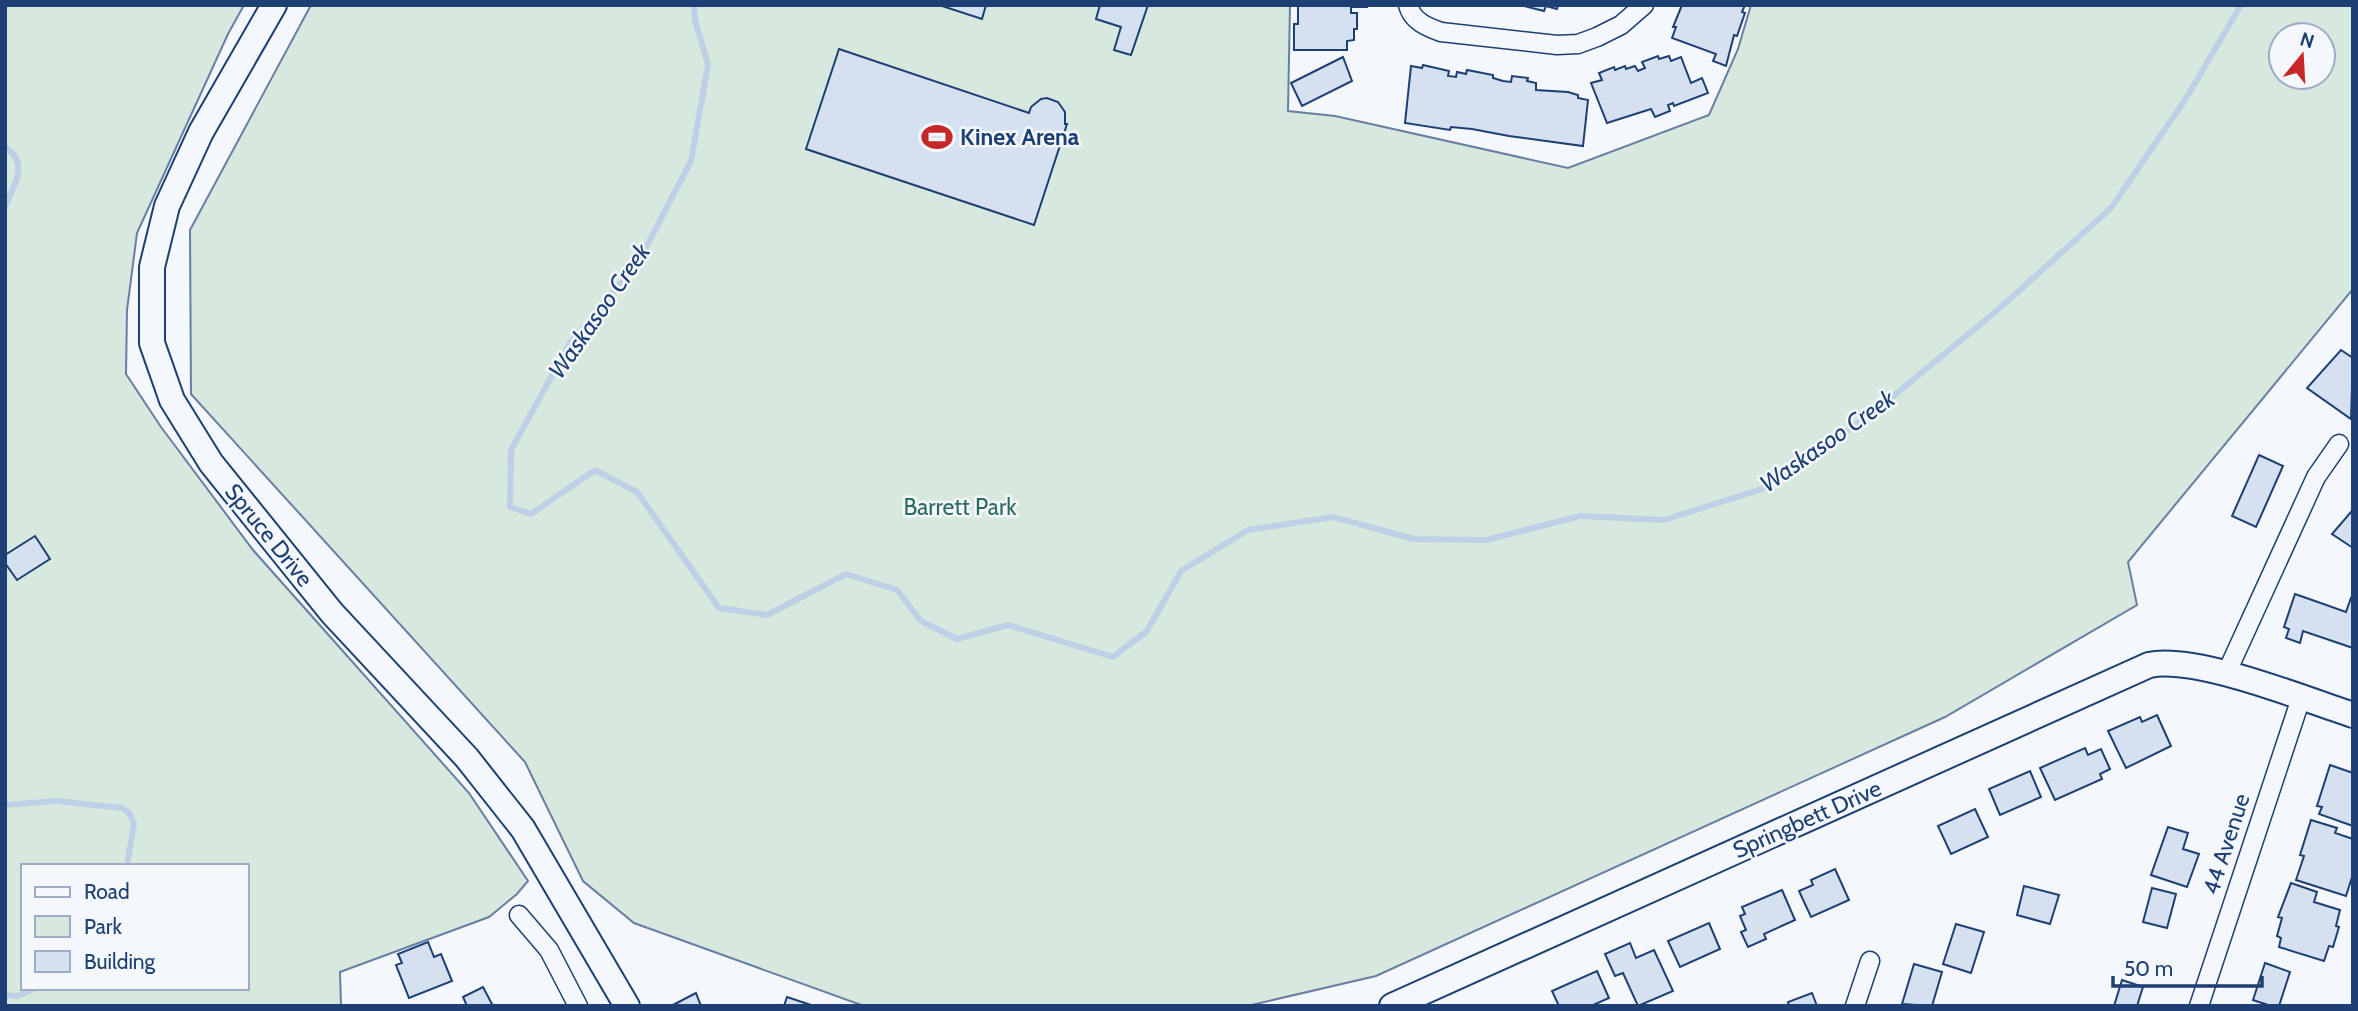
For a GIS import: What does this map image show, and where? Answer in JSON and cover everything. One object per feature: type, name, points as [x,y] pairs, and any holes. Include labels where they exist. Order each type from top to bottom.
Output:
[{"type":"street","name":"Spruce Drive","points":[[274,5],[201,132],[167,206],[152,267],[152,343],[172,400],[211,463],[332,613],[467,758],[523,829],[627,1006]]},
{"type":"street","points":[[1408,5],[1416,19],[1441,32],[1557,45],[1578,44],[1597,37],[1621,25],[1644,5]]},
{"type":"street","points":[[2226,674],[2316,477],[2339,444]]},
{"type":"street","name":"Springbett Drive","points":[[1392,1006],[2149,665],[2176,663],[2226,674],[2353,715]]},
{"type":"street","name":"44 Avenue","points":[[2199,1006],[2301,698]]},
{"type":"street","points":[[519,915],[549,950],[578,1006]]},
{"type":"street","points":[[1855,1006],[1870,961]]},
{"type":"green space","points":[[5,5],[244,5],[228,34],[137,233],[127,310],[126,374],[161,427],[253,550],[469,793],[528,881],[489,917],[340,972],[341,1006],[5,1006]]},
{"type":"green space","name":"Barrett Park","points":[[311,5],[1290,5],[1288,111],[1335,116],[1568,168],[1709,115],[1738,49],[1751,5],[2353,5],[2353,289],[2128,562],[2137,605],[1945,717],[1376,976],[1247,1006],[864,1006],[634,923],[583,881],[525,762],[191,394],[190,230]]},
{"type":"building","points":[[939,5],[986,5],[982,19]]},
{"type":"building","points":[[1100,5],[1148,5],[1131,55],[1114,50],[1121,27],[1096,19]]},
{"type":"building","points":[[1298,5],[1367,7],[1351,7],[1351,13],[1357,13],[1357,29],[1354,29],[1354,40],[1347,41],[1347,50],[1294,50],[1294,24],[1298,24]]},
{"type":"building","points":[[1520,5],[1558,5],[1557,9],[1546,6],[1544,11]]},
{"type":"building","points":[[1682,5],[1745,5],[1742,12],[1745,13],[1737,36],[1734,35],[1726,66],[1713,61],[1716,54],[1672,38],[1676,27],[1673,27]]},
{"type":"building","name":"Kinex Arena","points":[[839,49],[1029,113],[1031,107],[1041,99],[1058,102],[1065,112],[1067,124],[1034,225],[806,149]]},
{"type":"building","points":[[1658,56],[1659,59],[1669,56],[1671,61],[1681,57],[1691,83],[1702,78],[1708,93],[1674,106],[1673,103],[1668,105],[1670,111],[1655,117],[1651,109],[1607,123],[1591,83],[1602,80],[1599,73],[1614,67],[1615,70],[1635,66],[1638,71],[1645,68],[1642,62]]},
{"type":"building","points":[[1343,57],[1352,81],[1302,106],[1291,83]]},
{"type":"building","points":[[1423,65],[1449,71],[1448,76],[1456,77],[1457,72],[1466,74],[1467,70],[1493,75],[1493,78],[1503,81],[1511,82],[1512,76],[1528,78],[1527,81],[1536,83],[1536,90],[1568,92],[1588,100],[1583,146],[1472,129],[1451,127],[1450,130],[1405,123],[1411,66],[1422,68]]},
{"type":"building","points":[[2341,350],[2353,358],[2351,419],[2307,388]]},
{"type":"building","points":[[2259,455],[2283,466],[2256,527],[2232,516]]},
{"type":"building","points":[[2351,512],[2353,514],[2353,548],[2332,534]]},
{"type":"building","points":[[35,536],[50,559],[17,580],[5,563],[5,555]]},
{"type":"building","points":[[2295,594],[2346,612],[2351,598],[2353,599],[2353,648],[2303,631],[2300,643],[2286,638],[2289,629],[2284,627]]},
{"type":"building","points":[[2157,715],[2171,746],[2126,768],[2108,731],[2140,717],[2142,722]]},
{"type":"building","points":[[2085,748],[2088,755],[2101,749],[2110,769],[2100,774],[2102,779],[2055,800],[2040,768]]},
{"type":"building","points":[[2330,765],[2353,773],[2353,826],[2319,814],[2322,807],[2317,806]]},
{"type":"building","points":[[2030,771],[2041,797],[2000,815],[1989,789]]},
{"type":"building","points":[[1975,809],[1988,837],[1951,854],[1938,826]]},
{"type":"building","points":[[2311,820],[2337,828],[2335,833],[2353,839],[2353,874],[2346,896],[2296,880],[2304,856],[2300,855]]},
{"type":"building","points":[[2168,827],[2188,833],[2183,849],[2199,854],[2187,887],[2151,875]]},
{"type":"building","points":[[1835,869],[1849,900],[1811,917],[1799,891],[1813,885],[1811,880]]},
{"type":"building","points":[[2291,883],[2317,892],[2314,902],[2340,910],[2336,926],[2339,927],[2333,947],[2329,946],[2324,961],[2279,947],[2281,938],[2277,936],[2282,918],[2278,917]]},
{"type":"building","points":[[2024,886],[2059,895],[2050,924],[2017,915]]},
{"type":"building","points":[[2152,888],[2176,894],[2167,928],[2143,922]]},
{"type":"building","points":[[1782,890],[1795,920],[1764,934],[1766,939],[1748,947],[1741,932],[1746,930],[1740,916],[1745,914],[1742,907]]},
{"type":"building","points":[[1709,923],[1720,949],[1680,967],[1668,941]]},
{"type":"building","points":[[1956,924],[1984,932],[1971,973],[1943,964]]},
{"type":"building","points":[[428,942],[434,957],[441,954],[452,981],[409,998],[396,965],[402,963],[398,954]]},
{"type":"building","points":[[1630,943],[1636,958],[1654,950],[1673,991],[1638,1006],[1623,973],[1615,976],[1605,954]]},
{"type":"building","points":[[2265,963],[2290,972],[2279,1006],[2253,1000]]},
{"type":"building","points":[[1914,964],[1942,972],[1932,1006],[1902,1004]]},
{"type":"building","points":[[1597,971],[1609,998],[1591,1006],[1559,1006],[1552,991]]},
{"type":"building","points":[[2122,980],[2143,987],[2137,1006],[2114,1006]]},
{"type":"building","points":[[483,987],[493,1006],[467,1006],[463,997]]},
{"type":"building","points":[[696,993],[701,1006],[671,1006]]},
{"type":"building","points":[[1812,993],[1817,1006],[1789,1006],[1788,1002]]},
{"type":"building","points":[[787,997],[814,1006],[784,1006]]},
{"type":"waterway","name":"Waskasoo Creek","points":[[694,5],[695,20],[708,65],[691,161],[638,263],[570,343],[511,450],[510,507],[531,514],[595,470],[637,492],[719,608],[767,615],[846,574],[897,590],[921,621],[957,639],[1008,625],[1113,657],[1147,631],[1181,571],[1248,530],[1333,517],[1414,539],[1486,540],[1580,516],[1664,520],[1762,489],[1874,412],[2000,308],[2111,208],[2185,100],[2241,5]]},
{"type":"waterway","points":[[5,148],[13,153],[18,167],[16,183],[5,206]]},
{"type":"waterway","points":[[5,805],[57,801],[122,808],[129,813],[134,823],[127,864]]},
{"type":"waterway","points":[[5,995],[17,996],[31,990]]},
{"type":"place","name":"Kinex Arena","points":[[937,137]]}]
